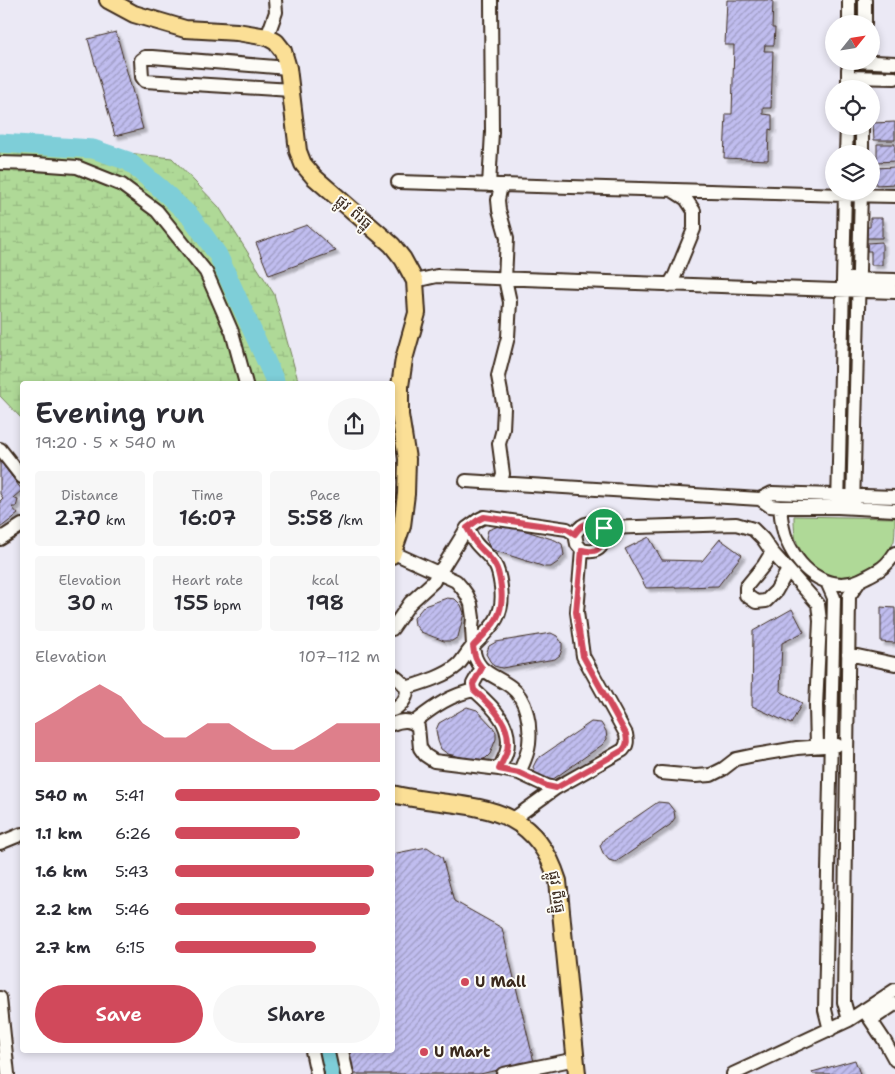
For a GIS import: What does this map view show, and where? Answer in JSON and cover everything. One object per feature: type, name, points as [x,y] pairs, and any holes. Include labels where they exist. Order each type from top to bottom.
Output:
[{"type":"main road","points":[[112,1],[134,14],[185,29],[238,32],[267,37]]},
{"type":"main road","name":"ផ្លូវ ពីរធ្នូ","points":[[267,37],[276,42],[283,51],[288,68],[298,150],[303,164],[314,177],[392,246],[403,259],[415,281],[417,313],[404,359],[400,386],[400,415],[407,459],[406,494],[402,526],[395,548]]},
{"type":"main road","name":"ផ្លូវ ពីរធ្នូ","points":[[395,795],[483,808],[513,819],[538,839],[553,864],[558,881],[577,1067]]},
{"type":"street","points":[[267,37],[276,12],[275,0]]},
{"type":"street","points":[[491,0],[492,132],[495,185],[499,210],[508,238],[505,279],[510,302],[508,337],[498,376],[504,408],[503,430],[499,444],[503,474],[500,483]]},
{"type":"street","points":[[849,15],[850,0]]},
{"type":"street","points":[[865,0],[865,15]]},
{"type":"street","points":[[288,68],[145,57],[141,60],[142,77],[145,81],[290,90]]},
{"type":"street","points":[[202,85],[206,62]]},
{"type":"street","points":[[880,62],[895,62]]},
{"type":"street","points":[[253,88],[254,66]]},
{"type":"street","points":[[880,80],[895,78]]},
{"type":"street","points":[[0,163],[77,167],[122,185],[157,211],[206,272],[232,332],[245,381]]},
{"type":"street","points":[[398,182],[825,193]]},
{"type":"street","points":[[669,285],[678,269],[694,229],[694,211],[686,199],[672,190]]},
{"type":"street","points":[[880,195],[895,196]]},
{"type":"street","points":[[838,501],[845,200]]},
{"type":"street","points":[[853,502],[861,200]]},
{"type":"street","points":[[415,281],[437,276],[669,285],[843,284],[895,292]]},
{"type":"street","points":[[858,285],[895,280]]},
{"type":"street","points":[[0,449],[20,474]]},
{"type":"street","points":[[466,481],[760,499],[772,493],[853,502],[895,510]]},
{"type":"street","points":[[853,502],[895,497]]},
{"type":"street","points":[[760,499],[770,506],[780,507],[838,501]]},
{"type":"street","points":[[780,507],[781,525],[787,541],[796,556],[810,573],[827,582],[842,585],[859,582],[883,568],[895,553]]},
{"type":"street","points":[[395,625],[410,603],[434,581],[437,573],[443,567],[467,528],[484,517],[567,529],[575,534],[577,544],[582,550],[590,552],[598,550],[603,544],[604,528]]},
{"type":"street","points":[[575,534],[586,523],[604,528],[736,524],[753,530],[763,539],[772,552],[818,604],[820,621],[816,706],[817,746]]},
{"type":"street","points":[[0,540],[20,525]]},
{"type":"street","points":[[406,688],[425,682],[459,664],[494,624],[502,609],[502,591],[495,565],[475,542],[467,528]]},
{"type":"street","points":[[513,819],[556,788],[623,750],[628,741],[626,734],[583,656],[576,612],[582,550]]},
{"type":"street","points":[[772,552],[746,587],[746,595],[756,602],[766,600],[776,591],[788,570]]},
{"type":"street","points":[[395,555],[456,581],[467,595],[471,604],[473,646],[476,660],[493,677],[512,687],[520,696],[526,708],[529,744],[519,773]]},
{"type":"street","points":[[827,582],[834,598],[825,1010],[830,1030]]},
{"type":"street","points":[[848,1020],[844,1002],[849,596],[859,582]]},
{"type":"street","points":[[848,654],[895,664]]},
{"type":"street","points":[[482,668],[473,684],[474,690],[494,709],[504,723],[508,738],[506,754],[499,769]]},
{"type":"street","points":[[395,677],[406,688],[407,694],[395,716],[416,724],[420,748],[425,755],[434,761],[519,773],[547,786],[556,788]]},
{"type":"street","points":[[416,724],[418,720],[441,702],[463,692],[474,690]]},
{"type":"street","points":[[661,773],[694,776],[711,775],[736,759],[797,748],[847,744]]},
{"type":"street","points":[[0,843],[20,835]]},
{"type":"street","points":[[868,1015],[895,990]]},
{"type":"street","points":[[0,998],[3,1046],[8,1074]]},
{"type":"street","points":[[733,1074],[848,1020],[868,1015],[895,1004]]},
{"type":"street","points":[[868,1015],[890,1038],[895,1060]]},
{"type":"street","points":[[312,1053],[317,1074]]},
{"type":"street","points":[[342,1053],[347,1074]]},
{"type":"street","points":[[503,1074],[577,1067]]},
{"type":"green space","points":[[0,143],[93,149],[172,158],[219,207],[274,294],[298,381],[20,381],[20,417],[0,396]]},
{"type":"green space","points":[[794,516],[895,518],[894,541],[889,552],[871,568],[848,576],[825,574],[811,565],[800,548],[795,535]]},
{"type":"building","points":[[727,0],[773,0],[772,28],[775,28],[774,45],[765,45],[764,51],[773,51],[771,108],[763,108],[763,114],[772,115],[772,130],[769,129],[768,160],[724,158],[726,114],[732,114],[734,45],[725,45]]},
{"type":"building","points":[[116,32],[143,129],[115,136],[88,39]]},
{"type":"building","points":[[895,122],[895,140],[874,140],[874,135],[880,135],[880,123]]},
{"type":"building","points":[[895,144],[895,161],[880,162],[880,145],[877,145]]},
{"type":"building","points":[[895,167],[895,184],[880,185],[880,168]]},
{"type":"building","points":[[870,218],[882,218],[882,238],[864,238],[864,227],[870,227]]},
{"type":"building","points":[[307,225],[336,251],[269,275],[256,243]]},
{"type":"building","points":[[882,242],[882,265],[871,265],[871,251],[867,251],[867,243]]},
{"type":"building","points":[[0,461],[20,487],[20,492],[13,498],[18,500],[16,507],[12,507],[18,514],[0,528],[0,501],[3,498],[0,494]]},
{"type":"building","points":[[504,524],[555,540],[562,544],[564,555],[551,567],[545,567],[493,550],[486,538],[488,530]]},
{"type":"building","points":[[649,537],[662,560],[702,561],[720,539],[742,555],[718,586],[646,588],[625,549]]},
{"type":"building","points":[[447,598],[455,599],[461,605],[464,613],[458,637],[452,641],[444,641],[421,632],[415,625],[414,618],[424,606]]},
{"type":"building","points":[[881,607],[895,608],[895,643],[881,642]]},
{"type":"building","points":[[792,609],[804,632],[782,643],[780,691],[802,703],[791,724],[752,706],[753,631]]},
{"type":"building","points":[[551,633],[557,636],[562,643],[560,655],[555,659],[502,668],[494,666],[486,654],[489,646],[496,642]]},
{"type":"building","points":[[467,707],[477,710],[496,732],[496,739],[490,754],[478,761],[448,754],[441,749],[438,741],[436,730],[439,723]]},
{"type":"building","points":[[591,722],[601,723],[606,731],[607,739],[602,745],[549,782],[541,781],[533,767],[537,759]]},
{"type":"building","points":[[658,802],[668,803],[674,811],[675,818],[670,825],[616,862],[609,860],[600,846],[604,839]]},
{"type":"building","name":"U Mall","points":[[427,847],[442,857],[454,901],[502,928],[534,1062],[480,1074],[350,1074],[345,1053],[395,1053],[395,853]]},
{"type":"building","points":[[855,1060],[860,1074],[813,1074],[812,1072]]},
{"type":"waterway","points":[[0,143],[93,149],[128,161],[160,188],[191,217],[218,255],[275,381]]},
{"type":"waterway","points":[[328,1053],[332,1074]]},
{"type":"place","name":"U Mall","points":[[465,982]]},
{"type":"place","name":"U Mart","points":[[424,1052]]},
{"type":"route","points":[[484,517],[567,529],[575,534],[586,523],[604,528],[603,544],[598,550],[590,552],[582,550],[576,612],[583,656],[626,734],[628,741],[623,750],[556,788],[547,786],[519,773],[499,769],[506,754],[508,738],[504,723],[494,709],[474,690],[473,684],[482,668],[476,660],[473,646],[494,624],[502,609],[502,591],[495,565],[475,542],[467,528],[484,517]]}]
